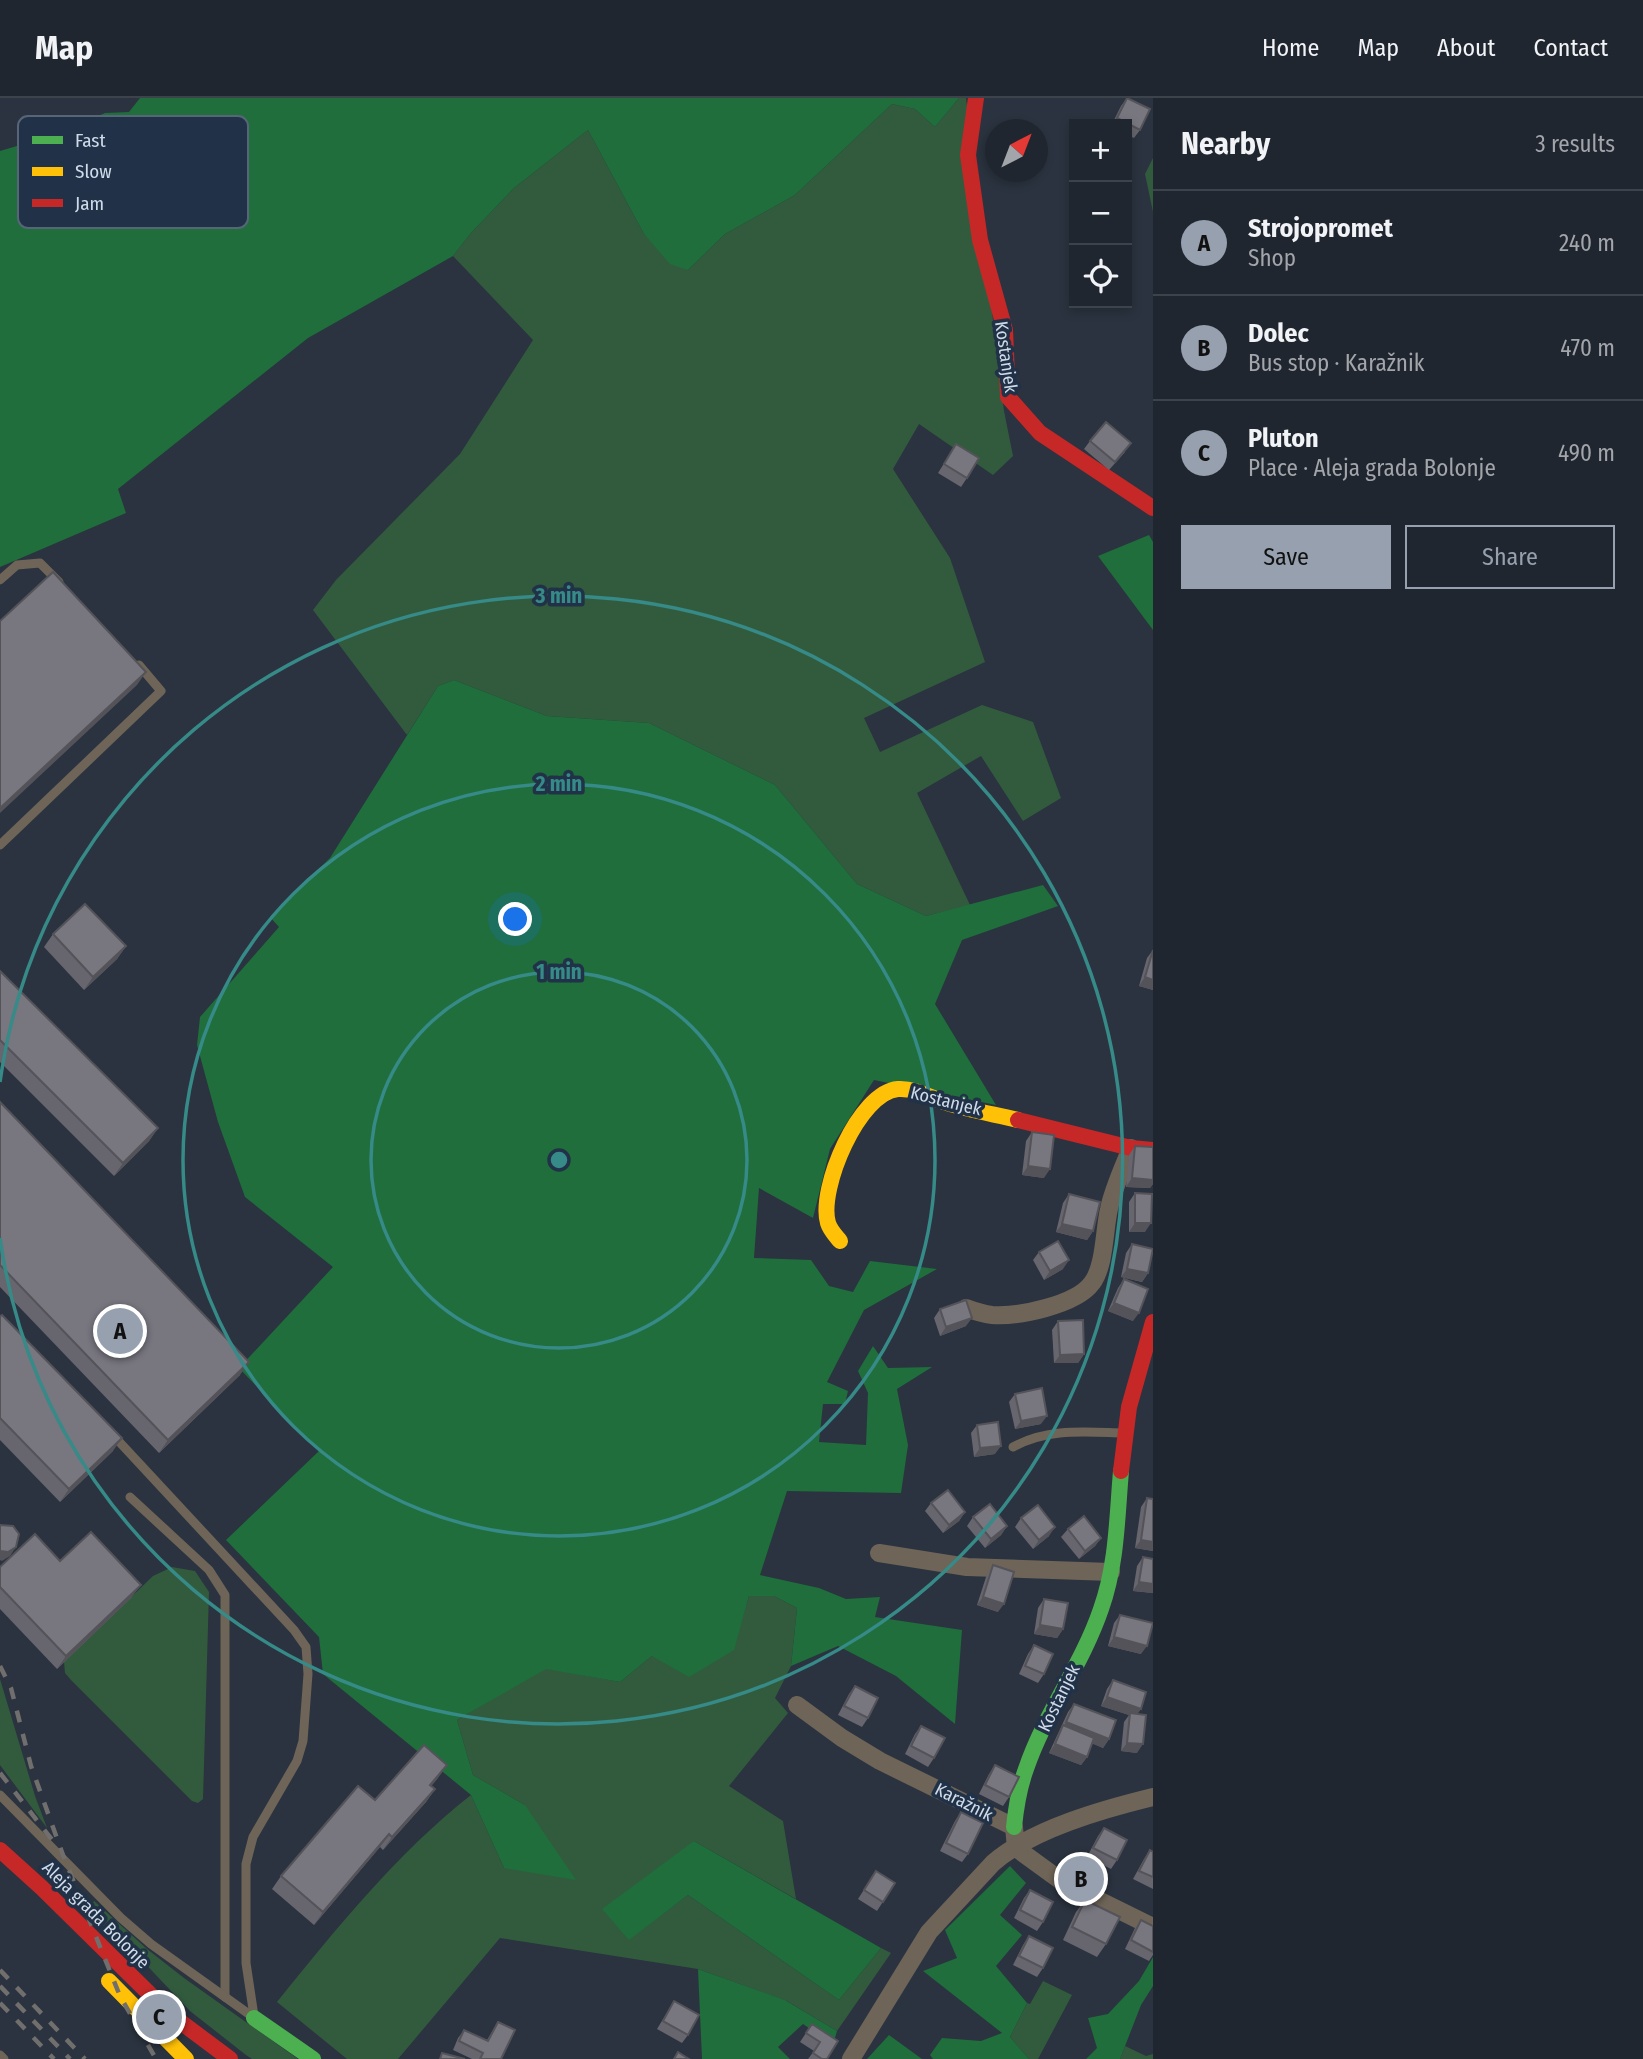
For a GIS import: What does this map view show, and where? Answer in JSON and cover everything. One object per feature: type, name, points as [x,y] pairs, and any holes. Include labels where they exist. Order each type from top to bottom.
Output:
[{"type":"street","name":"Kostanjek","points":[[976,98],[968,155],[980,240],[1005,330],[1008,397],[1040,433],[1153,508]]},
{"type":"street","name":"Kostanjek","points":[[840,1241],[827,1222],[829,1194],[842,1147],[865,1112],[881,1095],[894,1089],[916,1091],[945,1102],[1131,1148],[1153,1150]]},
{"type":"street","points":[[966,1308],[990,1315],[1016,1315],[1054,1306],[1081,1294],[1094,1282],[1109,1208],[1131,1148]]},
{"type":"street","name":"Kostanjek","points":[[1014,1827],[1014,1813],[1025,1771],[1101,1610],[1111,1572],[1124,1434],[1153,1322]]},
{"type":"street","points":[[879,1553],[967,1567],[1111,1572]]},
{"type":"street","name":"Karažnik","points":[[797,1705],[842,1738],[880,1761],[1014,1827],[1016,1847]]},
{"type":"street","points":[[851,2059],[929,1932],[993,1863],[1016,1847],[1096,1811],[1153,1797]]},
{"type":"street","points":[[1016,1847],[1064,1883],[1153,1927]]},
{"type":"street","name":"Aleja grada Bolonje","points":[[0,1850],[161,2006],[230,2059]]},
{"type":"street","name":"Aleja grada Bolonje","points":[[0,1864],[24,1893]]},
{"type":"street","points":[[99,1970],[186,2059]]},
{"type":"street","points":[[254,2018],[313,2059]]},
{"type":"street","points":[[189,2030],[219,2059]]},
{"type":"lane","points":[[0,580],[17,565],[40,563],[68,591]]},
{"type":"lane","points":[[0,845],[161,691],[133,658]]},
{"type":"lane","points":[[102,1424],[294,1630],[306,1647],[308,1674],[303,1741],[297,1761],[253,1837],[246,1864],[246,1962],[254,2018]]},
{"type":"lane","points":[[1013,1447],[1028,1438],[1056,1432],[1124,1434]]},
{"type":"lane","points":[[130,1497],[209,1570],[225,1595],[225,1997]]},
{"type":"lane","points":[[0,1795],[150,1944],[254,2018]]},
{"type":"lane","points":[[0,2055],[4,2059]]},
{"type":"green space","points":[[140,98],[959,98],[935,127],[915,109],[892,104],[795,195],[725,234],[688,270],[670,264],[644,234],[588,130],[514,188],[453,256],[308,338],[118,489],[126,513],[0,567],[0,151],[18,146],[18,228],[248,228],[248,116],[98,116],[129,112]]},
{"type":"green space","points":[[959,98],[966,98],[1004,411],[1013,456],[993,475],[919,424],[893,469],[950,558],[985,662],[864,718],[880,752],[982,705],[1033,722],[1061,798],[1023,821],[981,756],[917,793],[970,905],[926,916],[857,884],[775,785],[649,723],[547,716],[454,680],[438,686],[407,735],[313,610],[336,580],[460,454],[533,340],[453,256],[471,233],[514,188],[588,130],[644,234],[688,270],[725,234],[795,195],[892,104],[915,109],[935,127]]},
{"type":"green space","points":[[1153,158],[1153,212],[1145,174]]},
{"type":"green space","points":[[1149,535],[1153,542],[1153,630],[1098,556]]},
{"type":"green space","points":[[454,680],[547,716],[649,723],[775,785],[857,884],[926,916],[1043,885],[1058,906],[962,940],[935,1004],[996,1105],[874,1080],[830,1149],[813,1218],[759,1188],[754,1258],[811,1260],[829,1286],[853,1292],[870,1261],[937,1269],[864,1310],[827,1382],[848,1391],[845,1404],[823,1404],[819,1442],[866,1445],[868,1393],[858,1371],[873,1346],[888,1368],[932,1367],[897,1389],[908,1445],[901,1493],[787,1491],[760,1575],[819,1588],[846,1599],[880,1597],[875,1617],[962,1630],[955,1724],[896,1676],[838,1646],[791,1666],[797,1608],[774,1596],[749,1596],[734,1650],[689,1677],[652,1656],[620,1682],[546,1669],[457,1720],[473,1775],[525,1805],[576,1880],[504,1868],[471,1795],[323,1674],[319,1637],[226,1540],[319,1451],[239,1368],[333,1267],[245,1197],[218,1122],[197,1045],[200,1017],[279,927],[270,917],[330,858],[438,686]]},
{"type":"green space","points":[[172,1567],[195,1571],[209,1592],[203,1799],[198,1803],[192,1801],[65,1673],[64,1662],[153,1576]]},
{"type":"green space","points":[[749,1596],[774,1596],[797,1608],[791,1666],[775,1698],[788,1713],[729,1786],[783,1821],[796,1899],[694,1841],[629,1939],[688,1895],[839,2000],[881,1948],[891,1953],[837,2031],[787,2001],[698,1969],[500,1938],[398,2059],[347,2059],[277,2002],[393,1867],[471,1795],[504,1868],[525,1805],[473,1775],[457,1720],[546,1668],[620,1682],[652,1656],[733,1650]]},
{"type":"green space","points":[[0,1679],[35,1796],[47,1828],[0,1765]]},
{"type":"green space","points":[[694,1841],[881,1948],[839,2000],[688,1895],[629,1940],[602,1909]]},
{"type":"green space","points":[[1010,1866],[1026,1883],[1000,1915],[1022,1935],[996,1966],[1027,2003],[1010,2037],[1029,2059],[933,2059],[930,2055],[942,2038],[981,2041],[1002,2033],[923,1971],[957,1958],[945,1930]]},
{"type":"green space","points":[[94,1901],[184,1978],[298,2059],[252,2059],[246,2055],[190,2011],[119,1936],[116,1938],[99,1922],[90,1907]]},
{"type":"green space","points":[[1153,1957],[1153,1986],[1141,2005],[1120,2059],[1086,2059],[1097,2048],[1088,2018],[1108,2014],[1139,1981]]},
{"type":"green space","points":[[698,1969],[785,2000],[837,2031],[833,2045],[803,2024],[778,2047],[790,2059],[702,2059]]},
{"type":"green space","points":[[1043,1981],[1072,1995],[1038,2059],[1029,2059],[1010,2037],[1027,2003],[1030,2004]]},
{"type":"green space","points":[[889,2035],[922,2059],[867,2059]]},
{"type":"green space","points":[[1125,2046],[1146,2056],[1153,2054],[1153,2059],[1120,2059]]},
{"type":"building","points":[[1127,98],[1150,109],[1140,130],[1132,126],[1132,119],[1117,118]]},
{"type":"building","points":[[1106,422],[1131,443],[1115,462],[1090,441]]},
{"type":"building","points":[[956,444],[979,458],[967,478],[944,464]]},
{"type":"building","points":[[53,572],[146,672],[0,808],[0,621]]},
{"type":"building","points":[[85,904],[126,946],[93,977],[53,934]]},
{"type":"building","points":[[1153,950],[1153,980],[1145,977]]},
{"type":"building","points":[[0,971],[158,1128],[123,1163],[0,1040]]},
{"type":"building","points":[[0,1102],[249,1362],[168,1440],[0,1265]]},
{"type":"building","points":[[1032,1132],[1054,1135],[1050,1169],[1028,1166]]},
{"type":"building","points":[[1135,1146],[1153,1147],[1153,1180],[1132,1178]]},
{"type":"building","points":[[1135,1193],[1152,1194],[1151,1223],[1135,1223]]},
{"type":"building","points":[[1069,1194],[1100,1202],[1093,1231],[1062,1224]]},
{"type":"building","points":[[1058,1241],[1069,1260],[1050,1271],[1039,1252]]},
{"type":"building","points":[[1132,1244],[1153,1249],[1148,1273],[1127,1269]]},
{"type":"building","points":[[1124,1279],[1148,1289],[1139,1313],[1114,1303]]},
{"type":"building","points":[[966,1300],[972,1318],[946,1327],[940,1309]]},
{"type":"building","points":[[2,1315],[122,1438],[69,1489],[0,1418]]},
{"type":"building","points":[[1083,1320],[1084,1354],[1060,1355],[1058,1321]]},
{"type":"building","points":[[1042,1388],[1047,1416],[1021,1421],[1015,1394]]},
{"type":"building","points":[[998,1422],[1001,1446],[980,1448],[977,1425]]},
{"type":"building","points":[[948,1490],[965,1512],[949,1525],[931,1503]]},
{"type":"building","points":[[1147,1498],[1153,1499],[1153,1542],[1141,1540]]},
{"type":"building","points":[[990,1504],[1007,1526],[991,1539],[973,1517]]},
{"type":"building","points":[[1038,1505],[1055,1527],[1039,1540],[1021,1518]]},
{"type":"building","points":[[1084,1516],[1101,1538],[1085,1551],[1068,1529]]},
{"type":"building","points":[[0,1525],[13,1526],[19,1534],[16,1547],[8,1552],[0,1551]]},
{"type":"building","points":[[91,1532],[141,1585],[66,1656],[0,1587],[0,1567],[35,1534],[60,1561]]},
{"type":"building","points":[[1143,1557],[1153,1559],[1153,1584],[1139,1582]]},
{"type":"building","points":[[993,1565],[1014,1572],[1004,1604],[983,1597]]},
{"type":"building","points":[[1044,1599],[1068,1603],[1063,1629],[1040,1625]]},
{"type":"building","points":[[1120,1615],[1153,1623],[1147,1646],[1114,1637]]},
{"type":"building","points":[[1034,1645],[1053,1654],[1044,1674],[1025,1666]]},
{"type":"building","points":[[1113,1680],[1146,1692],[1141,1709],[1107,1697]]},
{"type":"building","points":[[855,1686],[878,1698],[868,1718],[844,1706]]},
{"type":"building","points":[[1074,1704],[1116,1720],[1109,1739],[1066,1722]]},
{"type":"building","points":[[1130,1713],[1146,1715],[1143,1744],[1127,1743]]},
{"type":"building","points":[[1063,1725],[1094,1738],[1087,1757],[1055,1744]]},
{"type":"building","points":[[921,1726],[945,1738],[934,1758],[911,1746]]},
{"type":"building","points":[[424,1745],[447,1765],[430,1785],[435,1789],[392,1837],[389,1834],[323,1912],[281,1876],[358,1786],[375,1800]]},
{"type":"building","points":[[995,1765],[1019,1777],[1009,1797],[985,1785]]},
{"type":"building","points":[[961,1812],[983,1823],[968,1854],[946,1843]]},
{"type":"building","points":[[1104,1828],[1127,1840],[1117,1860],[1093,1848]]},
{"type":"building","points":[[1150,1850],[1153,1852],[1153,1877],[1139,1871]]},
{"type":"building","points":[[876,1871],[895,1883],[883,1902],[864,1890]]},
{"type":"building","points":[[1030,1890],[1053,1902],[1043,1922],[1020,1910]]},
{"type":"building","points":[[1085,1900],[1120,1917],[1106,1944],[1072,1927]]},
{"type":"building","points":[[1141,1920],[1153,1926],[1153,1952],[1131,1940]]},
{"type":"building","points":[[1029,1936],[1053,1948],[1043,1968],[1019,1956]]},
{"type":"building","points":[[674,2001],[699,2015],[688,2035],[663,2021]]},
{"type":"building","points":[[498,2022],[515,2030],[501,2059],[480,2059],[483,2053],[459,2041],[464,2030],[488,2041]]},
{"type":"building","points":[[812,2024],[838,2041],[827,2059],[813,2053],[820,2042],[806,2033]]},
{"type":"building","points":[[678,2052],[689,2059],[674,2059]]},
{"type":"building","points":[[442,2053],[465,2059],[440,2059]]},
{"type":"railway","points":[[0,1666],[11,1688],[31,1766],[63,1855],[120,1996],[156,2059]]},
{"type":"railway","points":[[0,1773],[53,1841]]},
{"type":"railway","points":[[0,1970],[85,2059]]},
{"type":"railway","points":[[0,1986],[70,2059]]},
{"type":"railway","points":[[0,2003],[54,2059]]},
{"type":"traffic: fast","points":[[1014,1827],[1021,1783],[1034,1748],[1084,1650],[1101,1609],[1116,1540],[1121,1471]]},
{"type":"traffic: fast","points":[[254,2018],[313,2059]]},
{"type":"traffic: slow","points":[[840,1241],[828,1223],[829,1188],[835,1166],[856,1124],[869,1106],[883,1094],[898,1089],[910,1090],[953,1105],[1018,1120]]},
{"type":"traffic: slow","points":[[109,1981],[186,2059]]},
{"type":"traffic: jam","points":[[976,98],[968,155],[980,240],[1005,330],[1008,397],[1040,433],[1153,508]]},
{"type":"traffic: jam","points":[[1018,1120],[1131,1148],[1153,1150]]},
{"type":"traffic: jam","points":[[1121,1471],[1129,1407],[1153,1322]]},
{"type":"traffic: jam","points":[[0,1850],[170,2014],[230,2059]]},
{"type":"place","name":"Strojopromet","points":[[120,1331]]},
{"type":"place","name":"Dolec","points":[[1081,1879]]},
{"type":"place","name":"Pluton","points":[[159,2017]]}]
